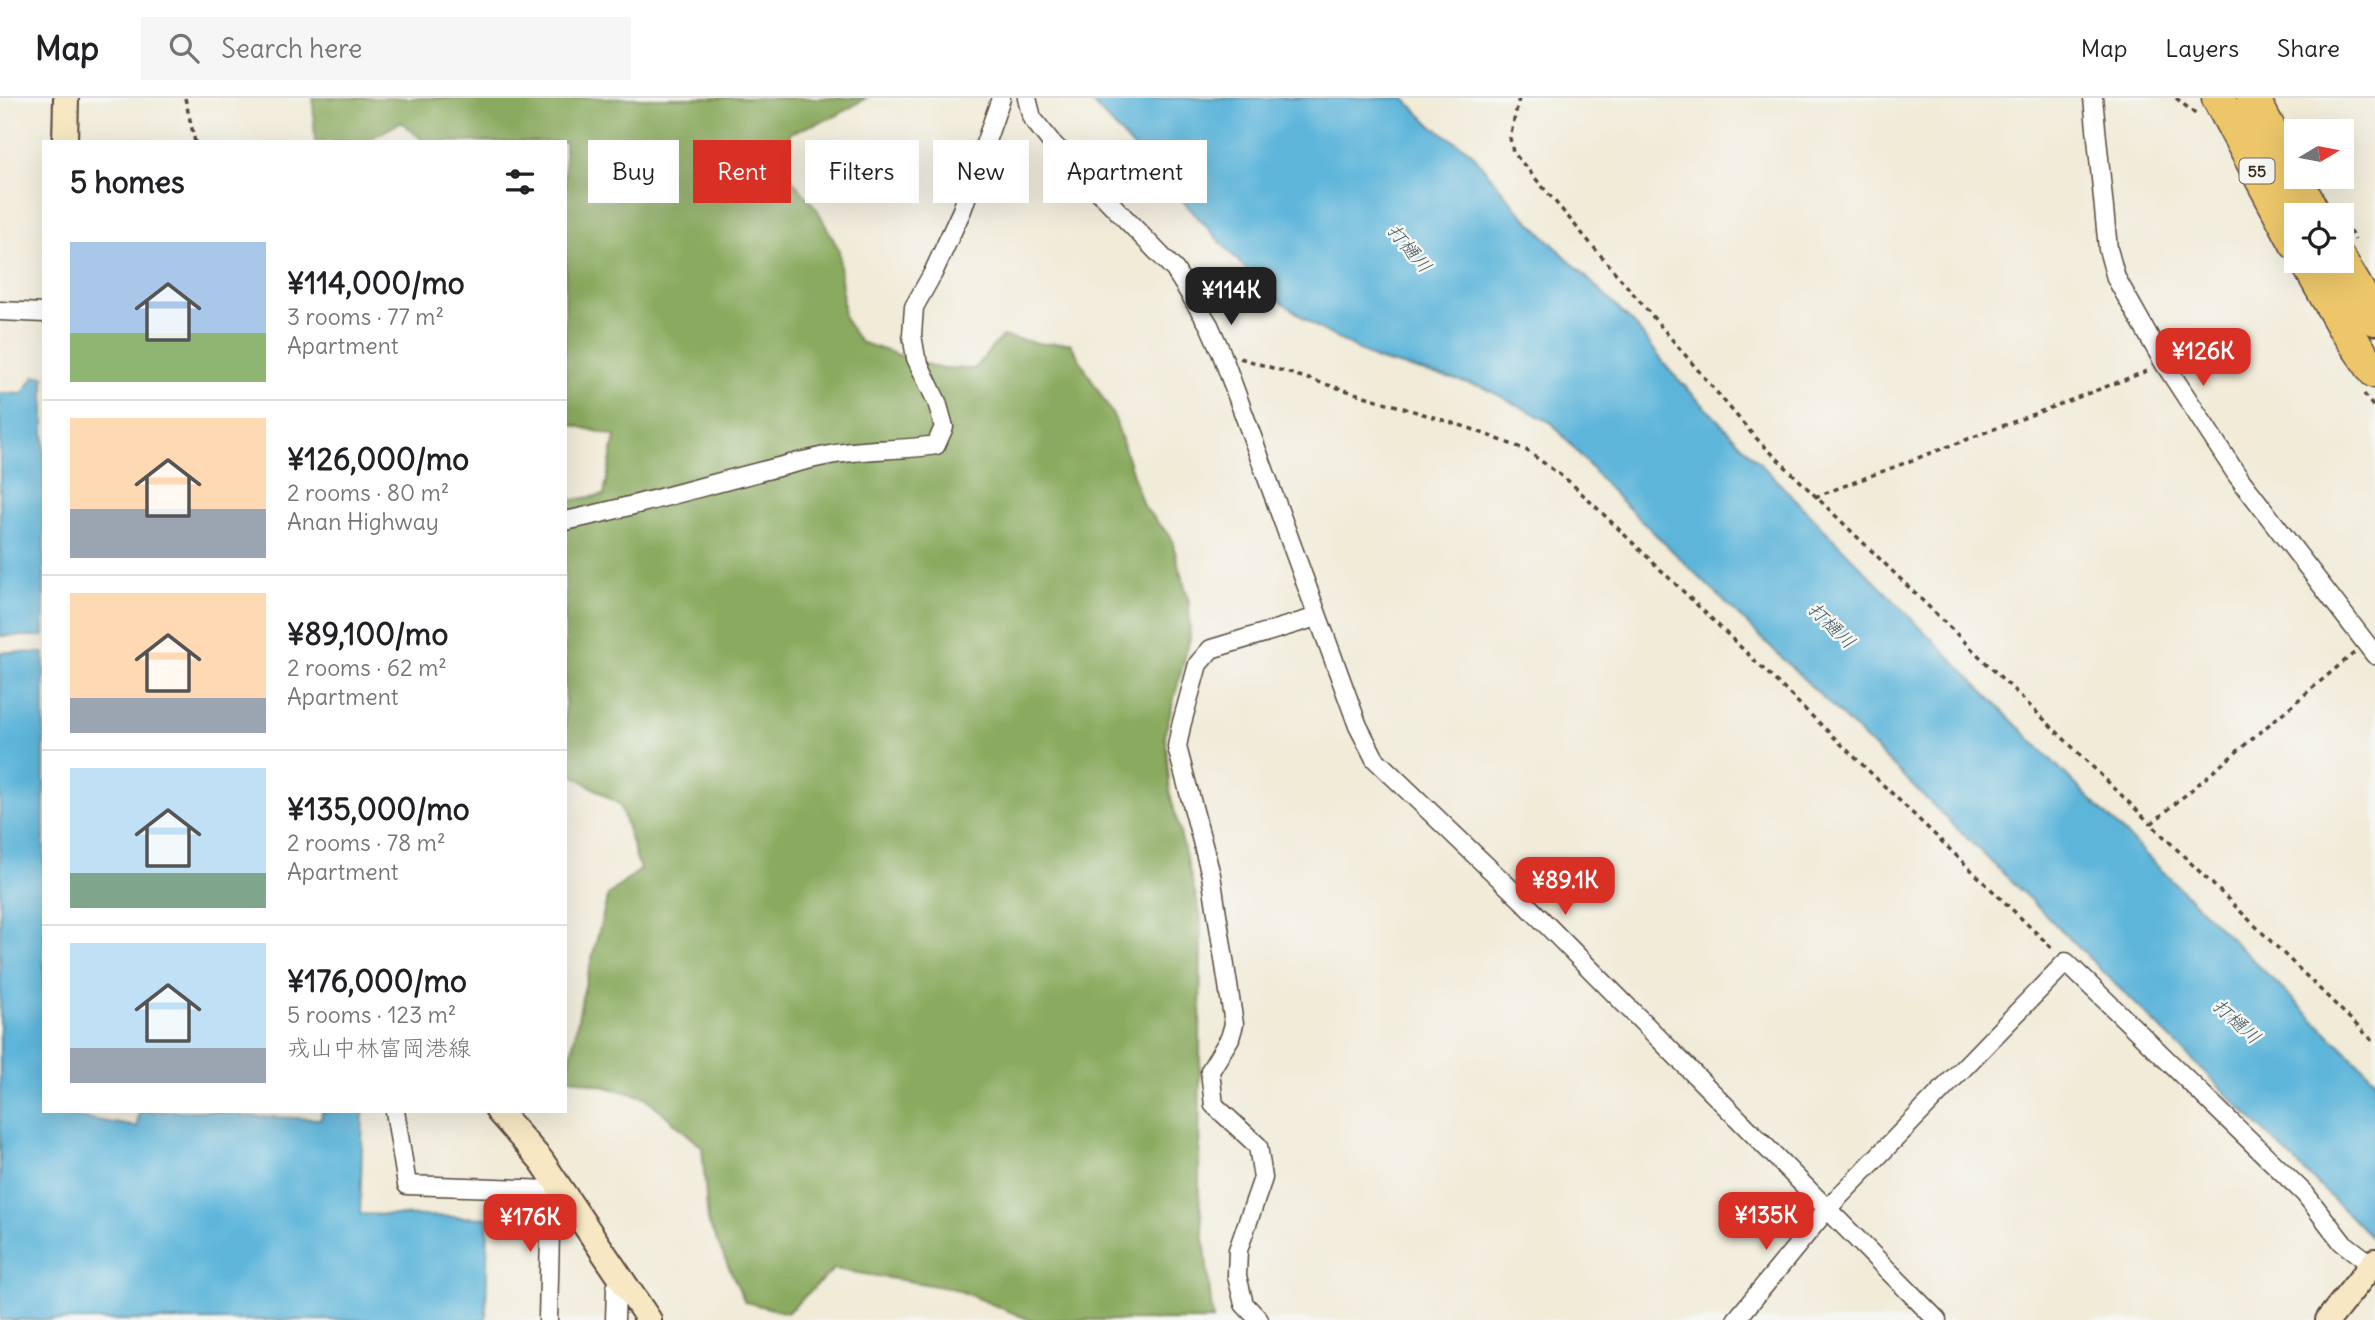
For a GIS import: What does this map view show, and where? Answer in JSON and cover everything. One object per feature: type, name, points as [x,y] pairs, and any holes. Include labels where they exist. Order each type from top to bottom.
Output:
[{"type":"highway","name":"55","points":[[2253,98],[2321,203]]},
{"type":"highway","name":"55","points":[[2208,107],[2284,225]]},
{"type":"highway","points":[[2354,266],[2375,319]]},
{"type":"highway","points":[[2313,273],[2342,325],[2375,372]]},
{"type":"main road","points":[[65,140],[66,98]]},
{"type":"main road","points":[[500,1113],[541,1160],[554,1187],[649,1320]]},
{"type":"main road","points":[[2328,1320],[2373,1263]]},
{"type":"street","points":[[567,521],[629,508],[827,455],[936,445],[944,427],[937,402],[916,358],[912,335],[914,307],[962,210],[1001,98]]},
{"type":"street","points":[[1027,98],[1032,118],[1052,144],[1175,270],[1209,325],[1358,726],[1375,759],[1522,900],[1937,1320]]},
{"type":"street","points":[[2093,98],[2108,249],[2116,278],[2164,363],[2237,475],[2370,649]]},
{"type":"street","points":[[0,311],[42,313]]},
{"type":"street","points":[[1259,1320],[1244,1304],[1237,1276],[1238,1250],[1263,1178],[1258,1146],[1214,1105],[1210,1072],[1230,1038],[1234,1024],[1211,875],[1177,747],[1198,664],[1211,649],[1317,617]]},
{"type":"street","points":[[1735,1320],[1827,1209],[2066,962],[2305,1194],[2342,1242],[2373,1263]]},
{"type":"street","points":[[395,1113],[407,1185],[554,1187],[548,1320]]},
{"type":"street","points":[[615,1320],[616,1288],[623,1280]]},
{"type":"path","points":[[185,98],[195,140]]},
{"type":"path","points":[[1519,98],[1510,138],[1513,152],[1753,435],[2375,1043]]},
{"type":"path","points":[[2176,98],[2208,107]]},
{"type":"path","points":[[1221,352],[1469,428],[1526,450],[1571,483],[2066,962]]},
{"type":"path","points":[[1815,497],[2164,363]]},
{"type":"path","points":[[2151,824],[2370,649]]},
{"type":"green space","points":[[313,98],[866,98],[836,116],[790,133],[789,140],[693,140],[693,203],[791,203],[791,178],[805,195],[805,203],[812,203],[817,209],[839,250],[844,318],[860,342],[938,368],[974,369],[1002,336],[1043,344],[1070,343],[1115,419],[1143,506],[1171,537],[1189,602],[1190,638],[1165,733],[1170,793],[1201,916],[1199,1194],[1213,1320],[1030,1320],[955,1289],[834,1269],[787,1313],[745,1302],[708,1222],[702,1147],[645,1097],[567,1077],[582,998],[608,895],[640,870],[620,805],[567,771],[567,501],[604,495],[615,436],[567,424],[567,140],[423,140],[401,122],[369,140],[315,140]]},
{"type":"water","name":"打樋川","points":[[1088,98],[1404,98],[1432,126],[1470,151],[1517,209],[1635,325],[1671,372],[1758,462],[2108,817],[2375,1079],[2375,1241],[1614,494],[1552,423],[1483,387],[1375,359],[1313,325],[1263,288],[1185,203],[1207,203],[1207,140],[1127,140]]},
{"type":"water","points":[[35,376],[42,376],[42,636],[0,636],[0,393],[22,394]]},
{"type":"water","points":[[0,652],[42,653],[42,1113],[137,1127],[139,1113],[241,1113],[241,1116],[321,1119],[322,1113],[363,1113],[360,1214],[488,1218],[486,1320],[0,1320]]}]
